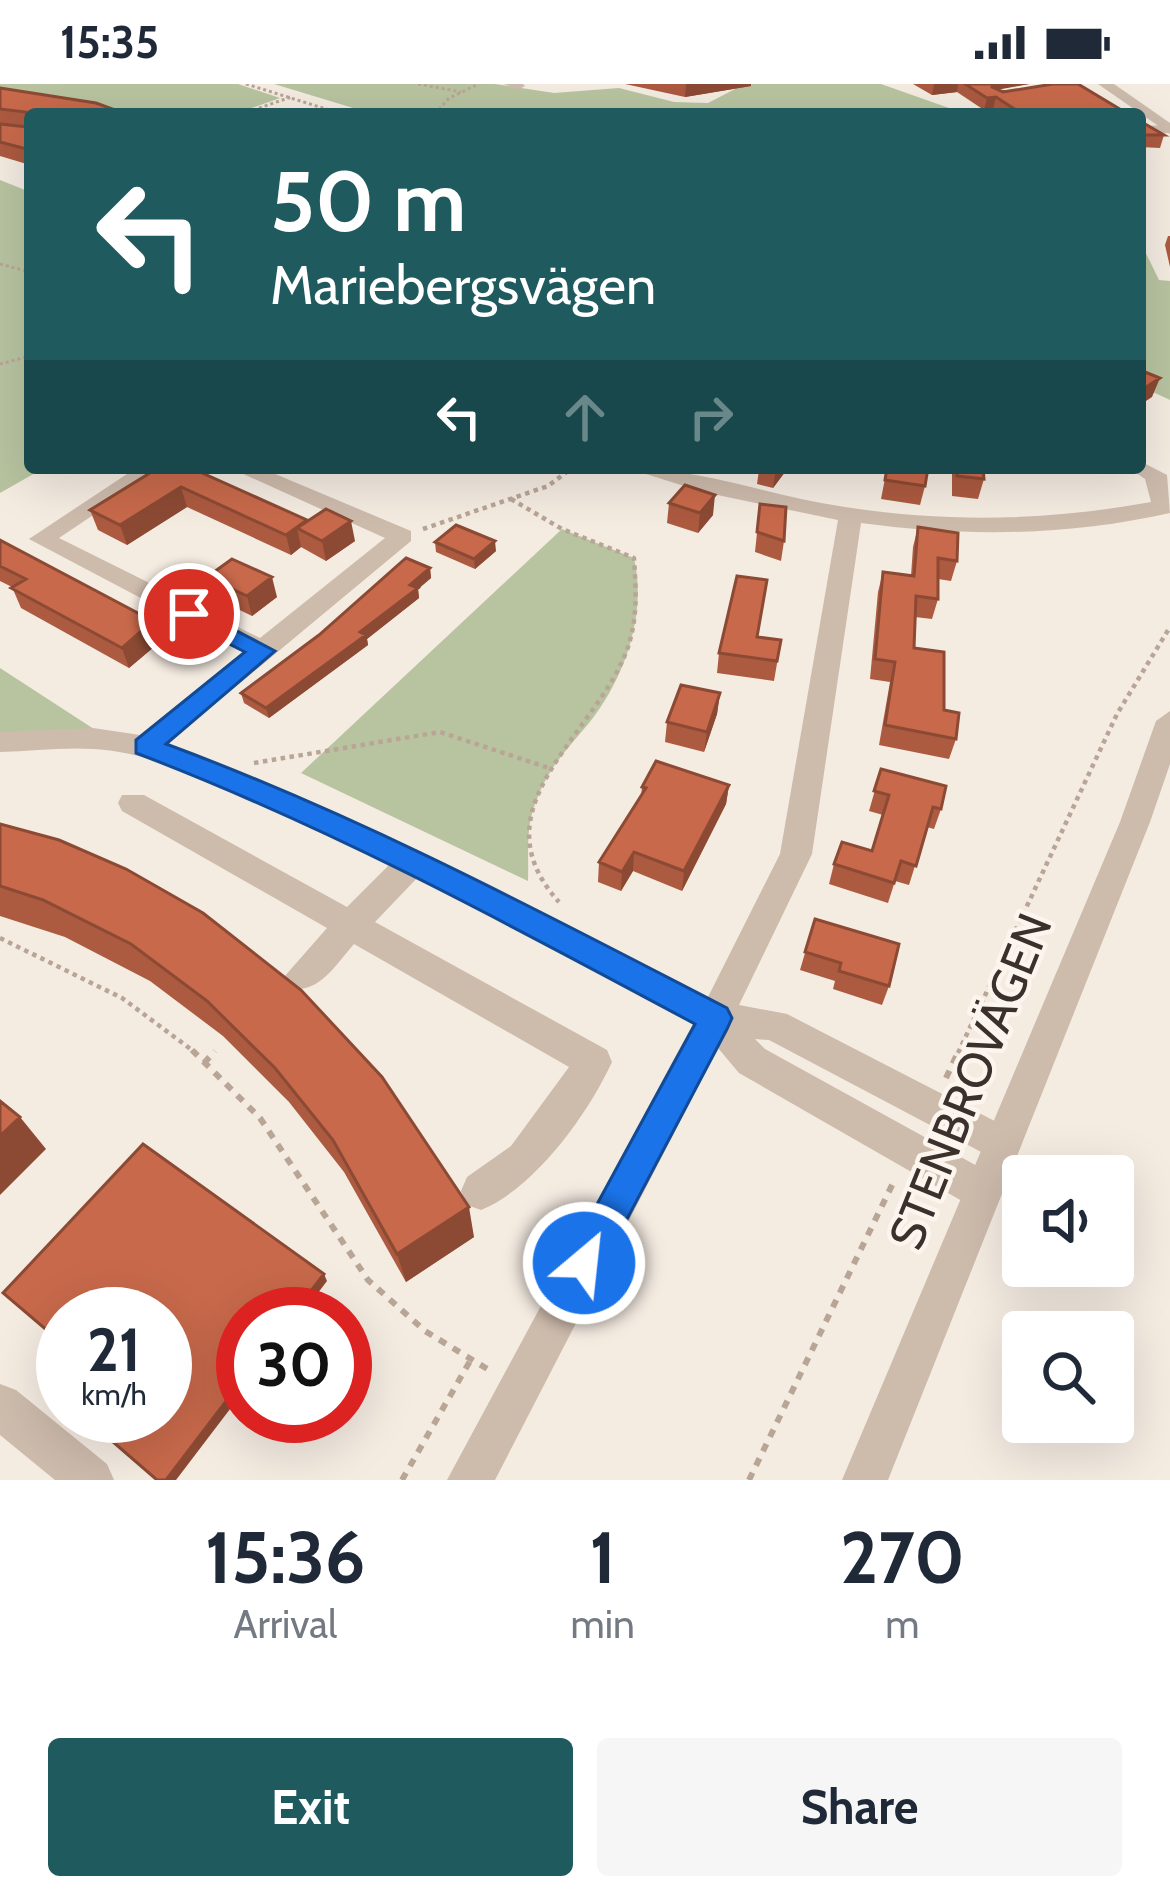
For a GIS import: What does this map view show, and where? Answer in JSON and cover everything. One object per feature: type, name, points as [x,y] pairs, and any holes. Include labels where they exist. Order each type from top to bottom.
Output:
[{"type":"street","points":[[1105,84],[1140,108]]},
{"type":"street","points":[[660,474],[850,519],[1022,525],[1106,521],[1164,508],[1156,475],[1146,471]]},
{"type":"street","points":[[143,474],[40,539],[262,651]]},
{"type":"street","points":[[145,746],[402,536],[255,474]]},
{"type":"street","points":[[718,490],[729,474]]},
{"type":"street","points":[[470,1480],[716,1018],[796,854],[850,519]]},
{"type":"street","name":"STENBROVÄGEN","points":[[865,1480],[1135,822],[1170,722]]},
{"type":"street","points":[[0,742],[93,739],[145,746],[216,773],[414,860],[716,1018],[775,1025],[1002,1145]]},
{"type":"street","points":[[133,803],[353,922],[594,1062],[525,1160],[481,1191]]},
{"type":"street","points":[[301,976],[414,860]]},
{"type":"street","points":[[716,1018],[752,1061],[983,1191]]},
{"type":"street","points":[[0,1406],[91,1480]]},
{"type":"path","points":[[246,84],[324,108]]},
{"type":"path","points":[[418,84],[461,92]]},
{"type":"path","points":[[442,108],[479,84]]},
{"type":"path","points":[[259,108],[291,97]]},
{"type":"path","points":[[402,536],[548,486],[564,474]]},
{"type":"path","points":[[511,499],[562,530],[634,558],[640,587],[634,631],[617,676],[552,769],[526,837],[529,862],[581,926],[596,956]]},
{"type":"path","points":[[931,1108],[1117,714],[1170,627]]},
{"type":"path","points":[[216,773],[306,752],[440,732],[552,769]]},
{"type":"path","points":[[0,938],[122,997],[204,1063],[288,1155],[340,1246],[370,1281],[411,1319],[470,1361],[518,1385]]},
{"type":"path","points":[[204,1063],[215,1051]]},
{"type":"path","points":[[748,1480],[910,1150]]},
{"type":"path","points":[[402,1480],[470,1361]]},
{"type":"green space","points":[[0,84],[238,84],[280,98],[252,108],[110,108],[0,93]]},
{"type":"green space","points":[[274,84],[495,84],[554,93],[619,88],[674,102],[708,103],[737,88],[734,84],[881,84],[949,108],[353,108]]},
{"type":"green space","points":[[0,180],[24,190],[24,474],[33,474],[0,493]]},
{"type":"green space","points":[[1146,253],[1159,280],[1170,281],[1170,400],[1146,389]]},
{"type":"green space","points":[[562,529],[634,558],[638,601],[630,645],[613,686],[553,767],[533,809],[528,881],[301,773]]},
{"type":"green space","points":[[0,668],[97,731],[0,735]]},
{"type":"building","points":[[965,84],[993,84],[1003,92],[1078,84],[1118,108],[1013,108],[996,97],[987,98]]},
{"type":"building","points":[[0,88],[110,108],[24,108],[24,112],[0,109]]},
{"type":"building","points":[[0,124],[24,127],[24,148],[0,142]]},
{"type":"building","points":[[1146,124],[1164,135],[1146,135]]},
{"type":"building","points":[[1146,372],[1160,378],[1146,387]]},
{"type":"building","points":[[148,474],[204,474],[307,520],[286,535],[181,487],[120,525],[90,510]]},
{"type":"building","points":[[886,474],[927,474],[925,486],[885,480]]},
{"type":"building","points":[[984,474],[984,479],[957,476]]},
{"type":"building","points":[[685,485],[715,495],[700,513],[669,503]]},
{"type":"building","points":[[760,504],[786,507],[784,541],[757,532]]},
{"type":"building","points":[[326,509],[351,521],[322,541],[297,528]]},
{"type":"building","points":[[456,525],[495,541],[474,559],[435,542]]},
{"type":"building","points":[[918,527],[958,533],[957,561],[938,558],[938,599],[916,596],[914,648],[944,652],[944,710],[959,713],[956,739],[885,725],[895,662],[875,659],[883,572],[914,576]]},
{"type":"building","points":[[0,540],[153,621],[122,648],[11,588],[26,579],[0,566]]},
{"type":"building","points":[[406,558],[430,568],[410,585],[418,588],[360,632],[366,635],[266,708],[241,693],[319,635]]},
{"type":"building","points":[[232,559],[272,577],[247,596],[207,577]]},
{"type":"building","points":[[737,576],[767,580],[757,637],[781,640],[777,661],[719,653]]},
{"type":"building","points":[[681,685],[720,693],[707,732],[667,722]]},
{"type":"building","points":[[656,761],[729,785],[684,871],[634,852],[622,872],[599,862],[646,788],[642,787]]},
{"type":"building","points":[[881,769],[946,786],[941,809],[933,807],[916,866],[901,861],[894,883],[834,864],[842,842],[872,851],[889,795],[874,791]]},
{"type":"building","points":[[0,824],[59,840],[126,869],[203,913],[301,990],[382,1077],[469,1207],[397,1254],[333,1140],[275,1068],[207,1001],[131,944],[43,900],[0,886]]},
{"type":"building","points":[[815,919],[899,944],[889,986],[839,971],[841,963],[805,952]]},
{"type":"building","points":[[0,1101],[20,1117],[0,1136]]},
{"type":"building","points":[[143,1144],[324,1274],[314,1287],[216,1287],[216,1414],[166,1480],[157,1480],[114,1443],[192,1443],[192,1287],[36,1287],[36,1321],[3,1293]]},
{"type":"route","points":[[189,614],[262,651],[145,746],[266,791],[414,860],[716,1018],[584,1263]]}]
